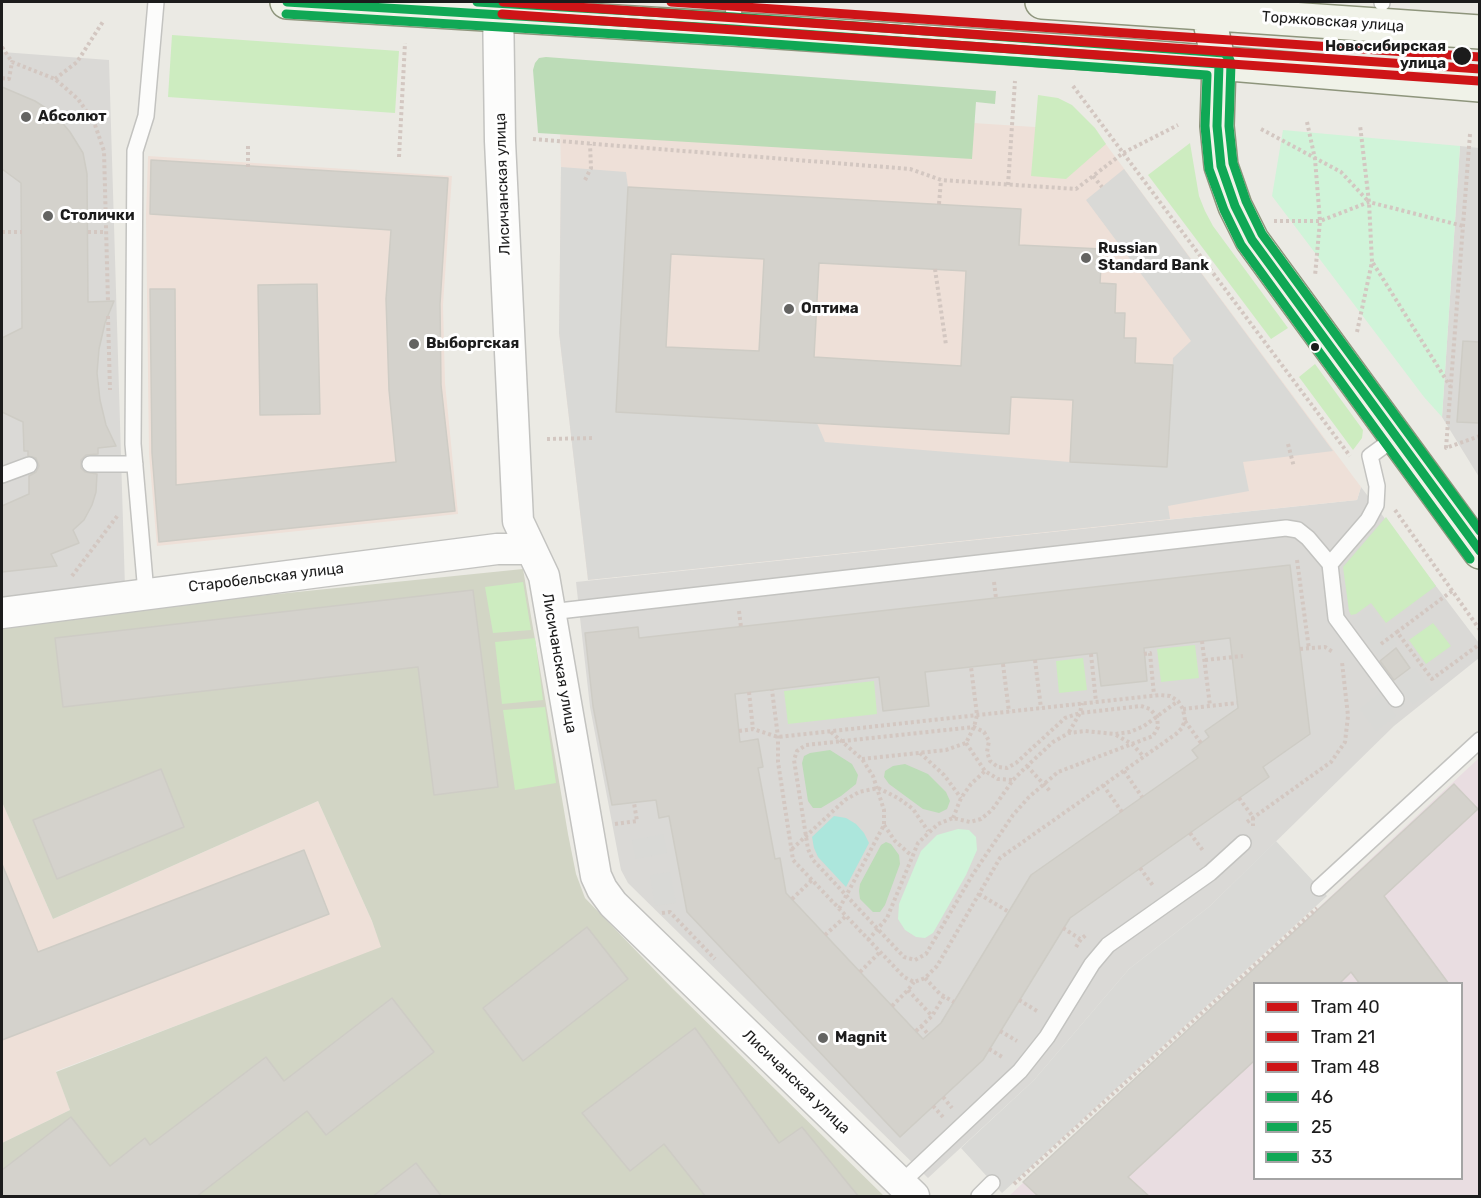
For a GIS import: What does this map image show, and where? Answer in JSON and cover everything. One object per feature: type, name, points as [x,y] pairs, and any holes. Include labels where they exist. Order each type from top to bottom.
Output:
[{"type":"main road","points":[[287,2],[733,15],[1219,64],[1479,85]]},
{"type":"main road","name":"Торжковская улица","points":[[1042,2],[1479,32]]},
{"type":"main road","points":[[1208,13],[1219,64],[1217,126],[1221,166],[1235,206],[1252,240],[1479,552]]},
{"type":"street","name":"Лисичанская улица","points":[[498,8],[501,152],[518,521],[544,576],[595,871],[602,888],[613,904],[907,1190]]},
{"type":"street","name":"Старобельская улица","points":[[2,613],[497,549],[531,549]]},
{"type":"lane","points":[[146,593],[134,432],[135,151],[146,116],[156,2]]},
{"type":"lane","points":[[1330,564],[1368,520],[1376,505],[1377,486],[1370,456],[1396,437]]},
{"type":"lane","points":[[90,464],[135,464]]},
{"type":"lane","points":[[2,475],[28,465]]},
{"type":"lane","points":[[550,612],[1286,528],[1298,530],[1308,538],[1330,564],[1336,618],[1396,699]]},
{"type":"lane","points":[[1319,888],[1479,740]]},
{"type":"lane","points":[[907,1190],[1020,1071],[1047,1037],[1092,964],[1108,945],[1210,873],[1243,843]]},
{"type":"lane","points":[[979,1197],[993,1183]]},
{"type":"path","points":[[55,79],[77,62],[104,20]]},
{"type":"path","points":[[399,157],[405,43]]},
{"type":"path","points":[[2,47],[12,62],[55,79],[78,99],[94,122],[104,151],[108,302]]},
{"type":"path","points":[[2,78],[9,79],[12,62]]},
{"type":"path","points":[[1008,185],[1015,81]]},
{"type":"path","points":[[1073,86],[1345,452],[1377,486],[1479,630]]},
{"type":"path","points":[[1307,122],[1315,159],[1320,222],[1315,278]]},
{"type":"path","points":[[533,139],[910,169],[941,180],[1076,189],[1123,153],[1178,124]]},
{"type":"path","points":[[1356,333],[1372,262],[1369,202],[1360,125]]},
{"type":"path","points":[[1261,129],[1341,172],[1369,202],[1463,226]]},
{"type":"path","points":[[1470,134],[1446,448],[1479,436]]},
{"type":"path","points":[[585,180],[591,168],[590,144]]},
{"type":"path","points":[[248,145],[248,167]]},
{"type":"path","points":[[1093,176],[1102,187]]},
{"type":"path","points":[[939,204],[941,180]]},
{"type":"path","points":[[1274,220],[1320,222],[1369,202]]},
{"type":"path","points":[[2,232],[22,232]]},
{"type":"path","points":[[88,232],[106,232]]},
{"type":"path","points":[[1372,262],[1451,387]]},
{"type":"path","points":[[935,269],[946,345]]},
{"type":"path","points":[[108,316],[110,399]]},
{"type":"path","points":[[547,439],[595,438]]},
{"type":"path","points":[[1288,444],[1294,467]]},
{"type":"path","points":[[68,580],[118,515],[118,506]]},
{"type":"path","points":[[1294,554],[1299,562],[1309,649]]},
{"type":"path","points":[[982,584],[1006,581]]},
{"type":"path","points":[[994,582],[996,598]]},
{"type":"path","points":[[1452,591],[1397,632],[1432,679],[1479,644]]},
{"type":"path","points":[[728,613],[739,611],[741,627]]},
{"type":"path","points":[[1202,641],[1210,706]]},
{"type":"path","points":[[1144,654],[1150,653],[1154,695]]},
{"type":"path","points":[[1091,654],[1096,702]]},
{"type":"path","points":[[1204,660],[1243,656]]},
{"type":"path","points":[[1091,660],[1098,659]]},
{"type":"path","points":[[1035,660],[1041,708]]},
{"type":"path","points":[[1003,664],[1009,712]]},
{"type":"path","points":[[862,759],[946,750],[966,742],[974,728],[977,715],[971,667]]},
{"type":"path","points":[[772,690],[778,737],[778,762],[793,860],[904,977],[914,981],[925,978],[938,966],[1000,858],[1176,734],[1182,728],[1185,720]]},
{"type":"path","points":[[749,692],[753,729]]},
{"type":"path","points":[[739,731],[753,729],[778,737],[1154,695],[1170,696],[1178,701],[1183,709],[1185,720],[1201,743]]},
{"type":"path","points":[[868,940],[888,918],[912,856],[918,843],[928,831],[952,818],[970,822],[981,819],[992,810],[1013,780],[1027,765],[1053,742],[1069,733],[1130,732],[1157,717],[1178,701]]},
{"type":"path","points":[[1069,733],[1082,703]]},
{"type":"path","points":[[1183,709],[1237,703]]},
{"type":"path","points":[[1141,706],[1150,709],[1157,717],[1158,727],[1153,736],[1058,772],[1013,814],[973,874],[926,954],[915,960],[904,957],[813,860],[808,849],[794,760],[797,751],[806,745],[974,728],[984,732],[989,741],[987,752],[990,762],[998,767],[1007,768],[1065,718],[1080,712],[1141,706]]},
{"type":"path","points":[[830,731],[862,759],[873,776],[884,810],[884,825],[839,909]]},
{"type":"path","points":[[1115,734],[1132,744],[1144,757]]},
{"type":"path","points":[[966,742],[985,771],[998,779],[1013,780]]},
{"type":"path","points":[[920,753],[944,775],[961,798]]},
{"type":"path","points":[[1027,765],[1050,791]]},
{"type":"path","points":[[952,818],[961,798],[971,784],[985,771]]},
{"type":"path","points":[[1124,771],[1142,797]]},
{"type":"path","points":[[1103,785],[1122,812]]},
{"type":"path","points":[[792,850],[845,800],[859,792],[878,788],[913,809],[928,831]]},
{"type":"path","points":[[605,826],[637,821],[634,803]]},
{"type":"path","points":[[884,825],[895,841],[912,856]]},
{"type":"path","points":[[1190,833],[1204,852]]},
{"type":"path","points":[[1140,868],[1154,887]]},
{"type":"path","points":[[1009,1189],[1338,889],[1340,869]]},
{"type":"path","points":[[792,899],[812,880]]},
{"type":"path","points":[[980,894],[1009,912]]},
{"type":"path","points":[[825,935],[846,916]]},
{"type":"path","points":[[1063,928],[1081,939]]},
{"type":"path","points":[[860,972],[880,952]]},
{"type":"path","points":[[925,978],[954,1002]]},
{"type":"path","points":[[892,1006],[914,981]]},
{"type":"path","points":[[908,990],[932,1016]]},
{"type":"path","points":[[916,1031],[932,1016],[944,996]]},
{"type":"path","points":[[1019,1000],[1037,1011]]},
{"type":"path","points":[[921,1026],[928,1034]]},
{"type":"path","points":[[1000,1031],[1017,1042]]},
{"type":"path","points":[[989,1049],[1006,1060]]},
{"type":"path","points":[[942,1097],[956,1112]]},
{"type":"path","points":[[933,1106],[946,1120]]},
{"type":"shaded area","points":[[2,52],[109,60],[125,588],[2,603]]},
{"type":"shaded area","points":[[559,96],[1096,131],[1361,487],[1357,500],[588,580],[559,333],[561,167]]},
{"type":"shaded area","points":[[1460,146],[1479,148],[1479,477],[1442,417]]},
{"type":"shaded area","points":[[148,156],[452,176],[443,305],[445,383],[458,514],[157,546],[149,454],[146,215]]},
{"type":"shaded area","points":[[561,167],[626,172],[628,187],[616,412],[817,423],[825,442],[1070,462],[1167,467],[1173,358],[1191,341],[1086,200],[1124,169],[1333,451],[1243,462],[1249,491],[1168,506],[1170,519],[588,580],[559,333]]},
{"type":"shaded area","points":[[1361,487],[1479,643],[1479,658],[1394,726],[1210,906],[1129,969],[1034,1080],[928,1178],[628,883],[621,870],[590,707],[576,582],[1357,500]]},
{"type":"shaded area","points":[[523,569],[568,834],[576,874],[585,898],[673,989],[884,1196],[2,1196],[2,1143],[70,1110],[56,1072],[381,947],[372,921],[318,801],[53,919],[2,802],[2,622]]},
{"type":"shaded area","points":[[1370,607],[1397,644],[1379,657],[1352,621]]},
{"type":"shaded area","points":[[1415,668],[1432,690],[1413,704],[1396,682]]},
{"type":"shaded area","points":[[1379,694],[1396,716],[1376,731],[1360,709]]},
{"type":"shaded area","points":[[1479,758],[1479,1196],[1009,1196]]},
{"type":"shaded area","points":[[318,801],[382,948],[56,1071],[70,1110],[2,1143],[2,802],[53,919]]},
{"type":"shaded area","points":[[834,816],[846,818],[856,824],[869,843],[846,887],[818,857],[812,837]]},
{"type":"shaded area","points":[[663,834],[667,853],[636,859],[632,840]]},
{"type":"shaded area","points":[[1276,841],[1327,896],[1002,1193],[961,1148],[1034,1080],[1129,969],[1210,906]]},
{"type":"shaded area","points":[[670,872],[676,903],[655,906],[650,875]]},
{"type":"green space","points":[[172,35],[399,51],[395,113],[168,97]]},
{"type":"green space","points":[[539,58],[996,91],[995,104],[976,102],[972,159],[538,133],[533,70]]},
{"type":"green space","points":[[1038,95],[1058,98],[1072,105],[1095,128],[1106,144],[1066,179],[1031,176]]},
{"type":"green space","points":[[1283,130],[1460,146],[1442,417],[1424,397],[1272,196]]},
{"type":"green space","points":[[1190,143],[1199,196],[1205,211],[1213,226],[1288,328],[1271,339],[1148,175]]},
{"type":"green space","points":[[1315,364],[1363,430],[1362,438],[1353,450],[1299,377]]},
{"type":"green space","points":[[1386,517],[1436,586],[1386,623],[1371,603],[1351,615],[1343,567]]},
{"type":"green space","points":[[523,582],[531,630],[493,633],[485,587]]},
{"type":"green space","points":[[1433,623],[1451,646],[1426,664],[1409,640]]},
{"type":"green space","points":[[535,638],[543,700],[502,704],[495,642]]},
{"type":"green space","points":[[1195,645],[1199,678],[1161,682],[1157,649]]},
{"type":"green space","points":[[1083,658],[1087,690],[1059,693],[1056,661]]},
{"type":"green space","points":[[874,681],[877,714],[788,724],[784,691]]},
{"type":"green space","points":[[545,707],[556,783],[515,790],[503,710]]},
{"type":"green space","points":[[830,750],[852,764],[858,775],[856,784],[821,808],[813,808],[808,801],[802,763],[804,756]]},
{"type":"green space","points":[[905,764],[928,774],[946,792],[950,801],[947,809],[939,813],[923,809],[889,784],[884,777],[885,771],[893,766]]},
{"type":"green space","points":[[958,829],[969,830],[976,837],[977,850],[966,875],[933,933],[925,938],[916,937],[905,930],[898,919],[899,904],[921,851],[937,835]]},
{"type":"green space","points":[[886,842],[891,844],[899,855],[900,864],[885,905],[880,912],[873,912],[860,899],[860,884],[881,845]]},
{"type":"building","points":[[2,87],[35,101],[55,114],[83,153],[87,174],[88,302],[114,301],[105,323],[99,349],[97,373],[106,425],[116,446],[98,448],[98,454],[86,455],[81,460],[81,468],[85,472],[97,474],[96,492],[92,505],[84,520],[73,530],[79,543],[51,554],[57,566],[2,572],[2,506],[29,494],[29,476],[36,472],[39,466],[36,458],[28,456],[28,451],[24,451],[23,422],[2,412],[2,338],[22,328],[21,183],[2,169]]},
{"type":"building","name":"Выборгская","points":[[151,160],[448,178],[440,304],[441,385],[455,511],[159,542],[152,453],[150,289],[175,289],[176,485],[396,462],[389,390],[386,299],[391,230],[150,214]]},
{"type":"building","name":"Оптима","points":[[628,187],[1021,209],[1019,245],[1102,249],[1100,283],[1116,284],[1115,313],[1125,313],[1124,338],[1136,338],[1135,363],[1173,365],[1167,467],[1070,462],[1073,400],[1011,397],[1009,434],[616,412]],"holes":[[[671,254],[764,259],[759,351],[666,347]],[[819,263],[966,271],[961,366],[814,357]]]},
{"type":"building","points":[[317,284],[320,414],[260,415],[258,285]]},
{"type":"building","points":[[1463,341],[1479,342],[1479,423],[1457,422]]},
{"type":"building","points":[[1290,565],[1310,734],[1263,767],[1269,777],[1070,918],[983,1060],[900,1137],[687,912],[669,816],[659,818],[656,800],[612,805],[593,706],[585,633],[638,627],[639,638]],"holes":[[[1230,638],[1238,708],[1205,731],[1209,737],[1192,750],[1198,758],[1031,875],[941,1023],[923,1039],[786,893],[780,858],[775,859],[758,768],[763,767],[758,739],[740,742],[735,694],[879,677],[883,711],[929,706],[925,672],[1097,653],[1101,686],[1147,681],[1144,648]]]},
{"type":"building","points":[[473,590],[498,787],[434,795],[418,667],[63,707],[55,638]]},
{"type":"building","points":[[1396,648],[1410,668],[1394,680],[1380,661]]},
{"type":"building","points":[[161,769],[184,827],[57,879],[33,820]]},
{"type":"building","points":[[1454,784],[1478,809],[1384,896],[1448,982],[1358,982],[1351,972],[1341,982],[1253,982],[1253,1062],[1128,1177],[1150,1197],[1039,1197],[1023,1182]]},
{"type":"building","points":[[304,850],[329,914],[2,1040],[2,864],[38,952]]},
{"type":"building","points":[[587,927],[628,979],[523,1061],[483,1008]]},
{"type":"building","points":[[392,998],[434,1052],[326,1135],[307,1111],[196,1197],[2,1197],[2,1170],[71,1117],[110,1166],[145,1138],[150,1145],[266,1057],[284,1081]]},
{"type":"building","points":[[695,1028],[779,1143],[802,1127],[859,1197],[706,1197],[664,1144],[630,1171],[582,1113]]},
{"type":"building","points":[[416,1163],[442,1197],[372,1197]]},
{"type":"tram line","name":"40","points":[[503,2],[1480,69]]},
{"type":"tram line","name":"48","points":[[671,2],[1480,57]]},
{"type":"tram line","name":"21","points":[[502,14],[1479,81]]},
{"type":"transit line","name":"46","points":[[287,2],[733,29],[1219,64],[1217,126],[1221,166],[1235,206],[1252,240],[1480,551]]},
{"type":"transit line","name":"33","points":[[477,2],[734,17],[1224,53],[1231,63],[1229,126],[1233,163],[1246,201],[1262,234],[1480,531]]},
{"type":"transit line","name":"25","points":[[286,14],[732,41],[1207,75],[1205,126],[1209,169],[1224,210],[1241,245],[1470,559]]},
{"type":"place","name":"Новосибирская улица","points":[[1462,56]]},
{"type":"place","name":"Абсолют","points":[[26,117]]},
{"type":"place","name":"Столички","points":[[48,216]]},
{"type":"place","name":"Russian Standard Bank","points":[[1086,258]]},
{"type":"place","name":"Оптима","points":[[789,309]]},
{"type":"place","name":"Выборгская","points":[[414,344]]},
{"type":"place","name":"Magnit","points":[[823,1038]]}]
